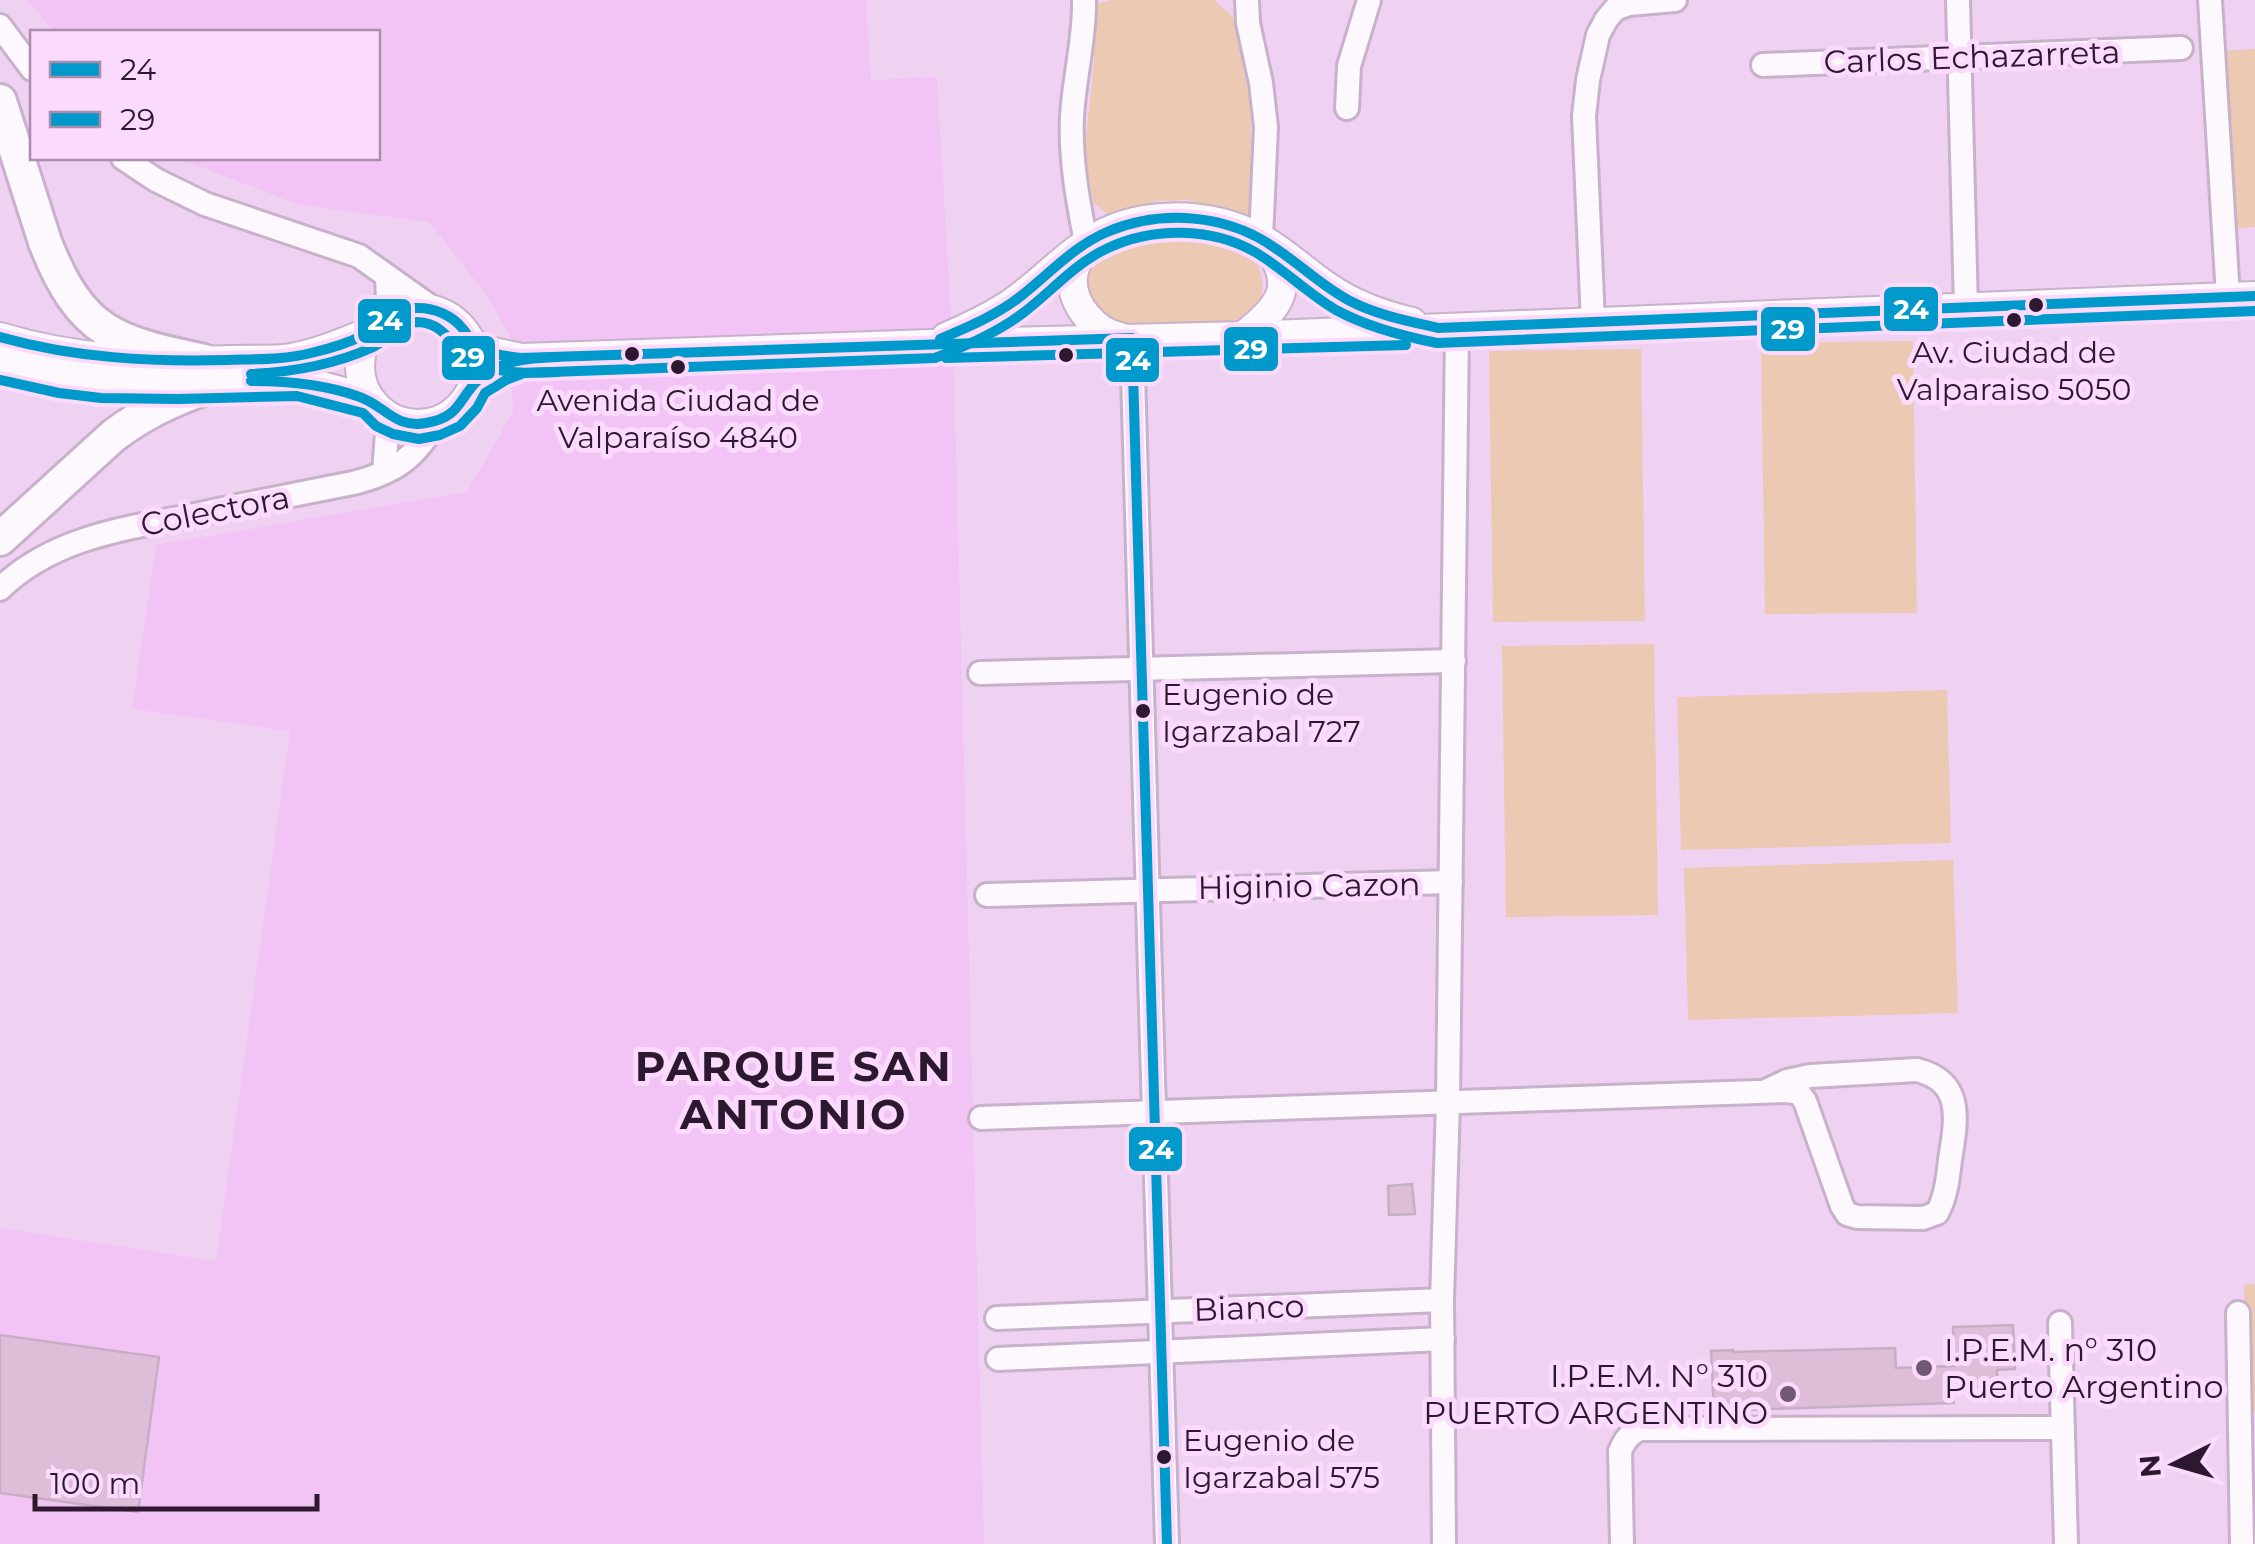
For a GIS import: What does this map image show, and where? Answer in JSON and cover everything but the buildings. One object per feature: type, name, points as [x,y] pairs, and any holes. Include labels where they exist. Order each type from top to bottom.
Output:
[{"type":"highway","points":[[0,100],[54,265],[78,304],[93,321],[126,342],[215,371]]},
{"type":"highway","points":[[0,539],[132,421],[215,371]]},
{"type":"main road","points":[[930,344],[1009,304],[1086,242],[1103,233],[1142,220],[1171,218],[1210,221],[1261,238],[1352,302],[1386,316],[1448,328]]},
{"type":"main road","points":[[1243,336],[1279,301],[1280,265],[1261,238]]},
{"type":"main road","points":[[1086,242],[1073,276],[1079,302],[1088,320],[1108,334],[1132,338]]},
{"type":"main road","points":[[471,342],[484,350],[521,358],[1243,336],[2242,297]]},
{"type":"main road","points":[[0,337],[94,357],[137,361],[215,371],[299,382],[377,406],[400,421],[418,424],[436,421],[466,400],[474,383],[476,355],[464,330],[451,318],[435,310],[417,308],[400,310],[334,346],[288,358],[215,371],[144,384],[62,378],[0,365]]},
{"type":"main road","points":[[377,325],[363,347],[360,365],[363,383],[377,406]]},
{"type":"main road","points":[[474,383],[499,366],[521,358]]},
{"type":"street","points":[[1084,0],[1072,120],[1076,182],[1086,242]]},
{"type":"street","points":[[1247,0],[1266,127],[1261,238]]},
{"type":"street","points":[[1346,108],[1349,66],[1368,0]]},
{"type":"street","points":[[1593,322],[1584,116],[1598,36],[1615,10],[1629,4],[1674,0]]},
{"type":"street","points":[[1958,0],[1966,308]]},
{"type":"street","points":[[2210,0],[2242,297]]},
{"type":"street","points":[[0,26],[30,66]]},
{"type":"street","name":"Carlos Echazarreta","points":[[1763,65],[2182,48]]},
{"type":"street","points":[[126,160],[204,204],[359,256],[435,310]]},
{"type":"street","points":[[377,325],[388,300],[387,277]]},
{"type":"street","points":[[1444,1544],[1442,1300],[1454,661],[1448,328]]},
{"type":"street","points":[[1132,338],[1167,1544]]},
{"type":"street","points":[[377,406],[388,433],[384,472]]},
{"type":"street","name":"Colectora","points":[[0,589],[45,554],[74,542],[352,483],[384,472],[408,459],[423,444],[436,421]]},
{"type":"street","points":[[980,674],[1454,661]]},
{"type":"street","name":"Higinio Cazon","points":[[988,895],[1451,882]]},
{"type":"street","points":[[981,1118],[1152,1113],[1766,1091],[1786,1090],[1799,1093],[1805,1101],[1847,1214],[1923,1218],[1936,1213],[1946,1192],[1956,1124],[1954,1102],[1946,1085],[1934,1075],[1917,1070],[1810,1076],[1766,1091]]},
{"type":"street","name":"Bianco","points":[[997,1318],[1442,1300]]},
{"type":"street","points":[[2238,1313],[2242,1544]]},
{"type":"street","points":[[2060,1323],[2066,1544]]},
{"type":"street","points":[[998,1359],[1443,1340]]},
{"type":"street","points":[[1622,1544],[1620,1451],[1631,1433],[1640,1429],[2062,1428]]},
{"type":"shaded area","points":[[27,0],[866,0],[871,80],[937,77],[954,371],[984,1544],[0,1544],[0,1228],[216,1261],[290,731],[132,709],[156,545],[467,492],[513,412],[510,335],[485,293],[429,222],[300,205],[182,160],[380,160],[380,30],[53,30]]},
{"type":"shaded area","points":[[1214,0],[1234,18],[1251,107],[1250,212],[1242,218],[1187,200],[1158,201],[1111,217],[1094,203],[1084,156],[1094,62],[1093,9],[1099,3]]},
{"type":"shaded area","points":[[2255,49],[2255,227],[2236,228],[2224,51]]},
{"type":"shaded area","points":[[1165,231],[1219,236],[1244,247],[1257,263],[1262,283],[1254,311],[1232,321],[1122,326],[1097,312],[1090,302],[1087,278],[1099,254],[1123,238]]},
{"type":"shaded area","points":[[1913,341],[1917,613],[1765,614],[1761,343]]},
{"type":"shaded area","points":[[1641,349],[1645,621],[1493,622],[1489,351]]},
{"type":"shaded area","points":[[1654,644],[1658,915],[1506,917],[1502,646]]},
{"type":"shaded area","points":[[1947,690],[1951,843],[1681,850],[1677,697]]},
{"type":"shaded area","points":[[1953,860],[1958,1013],[1688,1020],[1684,868]]},
{"type":"shaded area","points":[[2255,1284],[2255,1411],[2248,1411],[2244,1285]]},
{"type":"transit line","name":"24","points":[[940,339],[1012,303],[1095,238],[1128,225],[1171,218],[1236,228],[1275,248],[1350,301],[1382,314],[1438,328],[2255,296]]},
{"type":"transit line","name":"29","points":[[0,380],[101,398],[297,396],[363,413],[376,426],[393,434],[419,439],[460,426],[485,393],[524,373],[935,358],[1013,320],[1096,254],[1125,241],[1163,233],[1201,234],[1238,244],[1348,316],[1437,343],[2255,311]]},
{"type":"transit line","name":"24","points":[[0,337],[56,350],[113,357],[280,358],[343,344],[393,315],[415,308],[448,316],[482,349],[521,358],[1132,338],[1167,1544]]},
{"type":"transit line","name":"29","points":[[251,374],[342,359],[418,322],[435,327],[483,366],[514,372],[557,372]]},
{"type":"transit line","name":"29","points":[[946,358],[1406,345]]},
{"type":"transit line","name":"24","points":[[251,381],[305,384],[344,392],[415,424],[446,416],[478,380],[495,368],[526,359],[557,357]]},
{"type":"place","name":"Av. Ciudad de Valparaiso 5050","points":[[2014,320]]},
{"type":"place","name":"Avenida Ciudad de Valparaíso 4840","points":[[678,367]]},
{"type":"place","name":"Eugenio de Igarzabal 727","points":[[1143,711]]},
{"type":"place","name":"I.P.E.M. n° 310 Puerto Argentino","points":[[1924,1368]]},
{"type":"place","name":"I.P.E.M. N° 310 PUERTO ARGENTINO","points":[[1788,1394]]},
{"type":"place","name":"Eugenio de Igarzabal 575","points":[[1164,1457]]},
{"type":"district","name":"PARQUE SAN ANTONIO","points":[[794,1090]]}]
